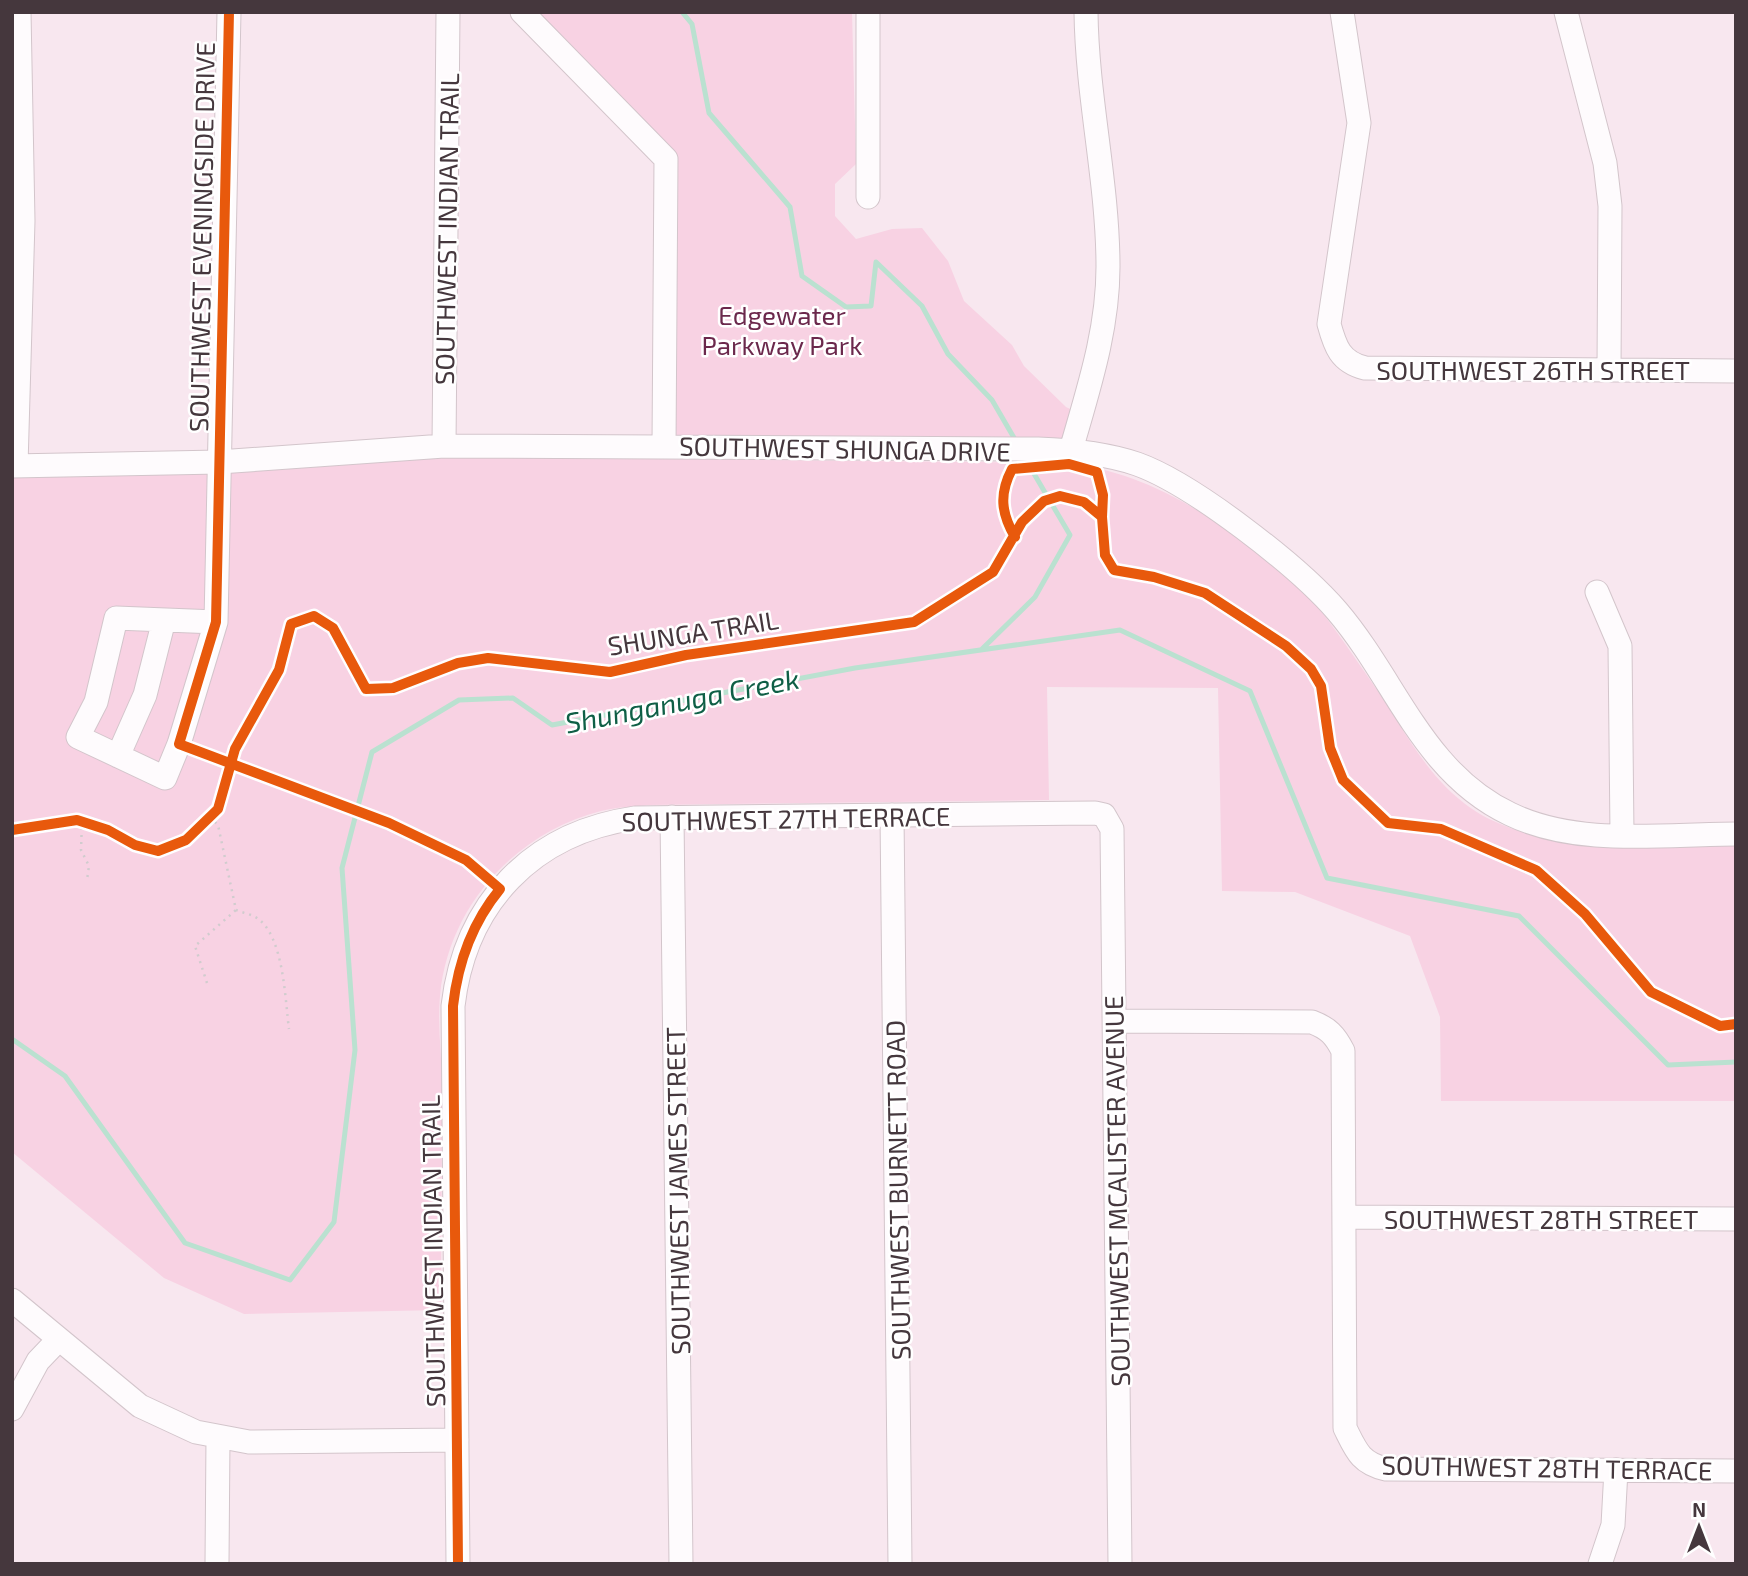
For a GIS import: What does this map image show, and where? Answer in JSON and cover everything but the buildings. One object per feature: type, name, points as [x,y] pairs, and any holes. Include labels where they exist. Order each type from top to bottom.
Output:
[{"type":"street","points":[[14,466],[23,221],[19,12]]},
{"type":"street","name":"SOUTHWEST EVENINGSIDE DRIVE","points":[[118,756],[165,778],[179,744],[216,622],[229,12]]},
{"type":"street","name":"SOUTHWEST INDIAN TRAIL","points":[[444,446],[448,12]]},
{"type":"street","points":[[522,12],[666,159],[664,446]]},
{"type":"street","points":[[868,12],[868,197]]},
{"type":"street","points":[[1071,450],[1098,354],[1108,267],[1087,60],[1086,12]]},
{"type":"street","name":"SOUTHWEST 26TH STREET","points":[[1342,12],[1359,123],[1329,324],[1336,350],[1350,363],[1364,368],[1736,371]]},
{"type":"street","points":[[1566,12],[1605,163],[1610,206],[1609,370]]},
{"type":"street","name":"SOUTHWEST SHUNGA DRIVE","points":[[14,466],[219,463],[444,446],[1071,450],[1103,455],[1149,469],[1220,513],[1291,568],[1337,612],[1437,759],[1484,800],[1540,825],[1568,832],[1736,834]]},
{"type":"street","points":[[1597,592],[1620,646],[1622,834]]},
{"type":"street","points":[[164,620],[145,695],[118,756],[78,737],[96,702],[116,618],[216,622]]},
{"type":"street","name":"SOUTHWEST 27TH TERRACE","points":[[469,940],[500,889],[522,867],[551,846],[583,830],[618,820],[672,817],[1095,813],[1108,820]]},
{"type":"street","name":"SOUTHWEST BURNETT ROAD","points":[[892,815],[900,1564]]},
{"type":"street","name":"SOUTHWEST JAMES STREET","points":[[672,817],[681,1564]]},
{"type":"street","name":"SOUTHWEST MCALISTER AVENUE","points":[[1108,820],[1112,829],[1121,1564]]},
{"type":"street","name":"SOUTHWEST INDIAN TRAIL","points":[[458,1564],[453,1006],[455,984],[469,940]]},
{"type":"street","points":[[1115,1021],[1312,1022],[1326,1027],[1336,1037],[1343,1051],[1346,1217]]},
{"type":"street","name":"SOUTHWEST 28TH STREET","points":[[1346,1217],[1736,1219]]},
{"type":"street","name":"SOUTHWEST 28TH TERRACE","points":[[1346,1217],[1345,1428],[1359,1457],[1371,1465],[1386,1469],[1736,1471]]},
{"type":"street","points":[[12,1300],[141,1406],[170,1422],[218,1437],[249,1442],[457,1440]]},
{"type":"street","points":[[12,1409],[38,1361],[59,1339]]},
{"type":"street","points":[[217,1564],[218,1437]]},
{"type":"street","points":[[1600,1564],[1614,1525],[1616,1471]]},
{"type":"path","points":[[210,817],[218,825],[236,910]]},
{"type":"path","points":[[64,822],[87,823],[81,850],[89,866],[87,880]]},
{"type":"path","points":[[206,983],[195,946],[236,910]]},
{"type":"path","points":[[236,910],[258,919],[271,937],[281,969],[289,1029]]},
{"type":"green space","name":"Edgewater Parkway Park","points":[[522,12],[852,12],[856,164],[835,184],[835,216],[856,239],[892,229],[922,228],[948,261],[964,301],[1012,345],[1024,366],[1066,407],[1081,414],[1071,450],[664,446],[666,159]]},
{"type":"green space","points":[[457,457],[1063,463],[1122,475],[1178,499],[1229,531],[1309,597],[1352,654],[1426,764],[1440,781],[1475,811],[1525,833],[1584,844],[1614,847],[1736,845],[1736,1101],[1441,1101],[1440,1017],[1410,936],[1295,892],[1222,891],[1218,688],[1047,687],[1049,800],[648,805],[613,809],[570,822],[541,837],[514,856],[491,878],[456,933],[446,963],[440,996],[441,1310],[244,1314],[164,1278],[12,1152],[12,477],[248,472]]},
{"type":"waterway","points":[[682,12],[692,24],[709,113],[790,207],[802,276],[846,307],[871,306],[876,262],[922,306],[948,354],[992,400],[1017,443]]},
{"type":"waterway","points":[[982,649],[1035,597],[1070,535],[1023,455]]},
{"type":"waterway","name":"Shunganuga Creek","points":[[12,1039],[65,1076],[185,1243],[290,1280],[334,1222],[355,1050],[342,868],[372,752],[459,700],[513,698],[552,725],[855,668],[1120,630],[1250,691],[1327,878],[1519,916],[1668,1065],[1736,1062]]},
{"type":"cycle path","points":[[229,12],[216,622],[179,744],[389,823],[466,860],[500,889],[474,929],[463,959],[453,1006],[458,1564]]},
{"type":"cycle path","points":[[1015,537],[1003,503],[1005,487],[1012,469],[1069,464],[1097,472],[1103,495],[1102,517]]},
{"type":"cycle path","name":"SHUNGA TRAIL","points":[[12,830],[77,820],[108,830],[135,845],[158,851],[186,840],[218,809],[235,749],[279,670],[291,624],[314,616],[333,628],[366,689],[393,688],[458,663],[488,658],[610,672],[686,655],[914,622],[993,572],[1022,522],[1044,501],[1060,496],[1084,502],[1102,517],[1105,555],[1114,570],[1154,577],[1205,593],[1286,646],[1311,669],[1321,686],[1330,748],[1343,780],[1388,823],[1441,829],[1536,870],[1585,914],[1651,992],[1720,1026],[1736,1024]]}]
